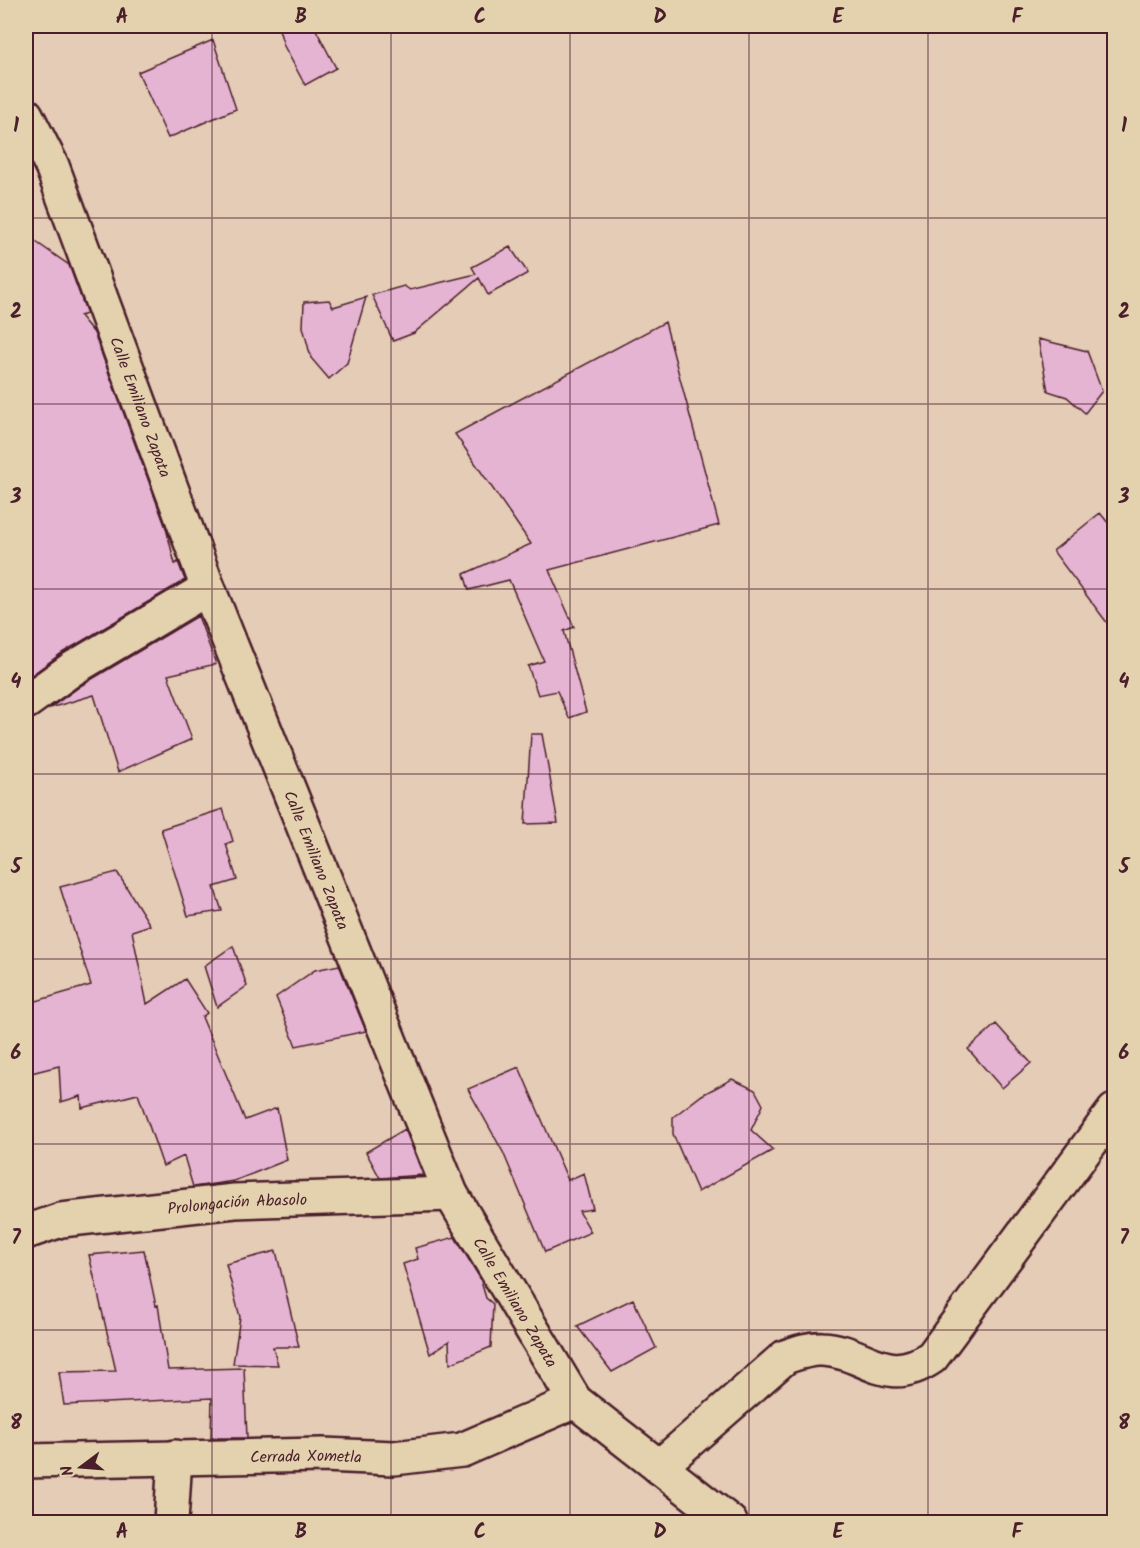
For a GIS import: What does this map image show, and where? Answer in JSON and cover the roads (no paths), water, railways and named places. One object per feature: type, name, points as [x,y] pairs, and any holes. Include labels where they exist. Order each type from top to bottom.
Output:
[{"type":"street","name":"Calle Emiliano Zapata","points":[[26,115],[52,166],[208,588],[451,1194],[575,1401],[730,1522]]},
{"type":"street","points":[[26,702],[72,669],[208,588]]},
{"type":"street","points":[[659,1467],[786,1357],[805,1350],[823,1348],[898,1372],[916,1368],[932,1357],[1114,1110]]},
{"type":"street","name":"Prolongación Abasolo","points":[[26,1232],[62,1220],[235,1201],[451,1194]]},
{"type":"street","name":"Cerrada Xometla","points":[[26,1461],[323,1455],[394,1458],[462,1450],[575,1401]]},
{"type":"street","points":[[171,1522],[175,1457]]}]
